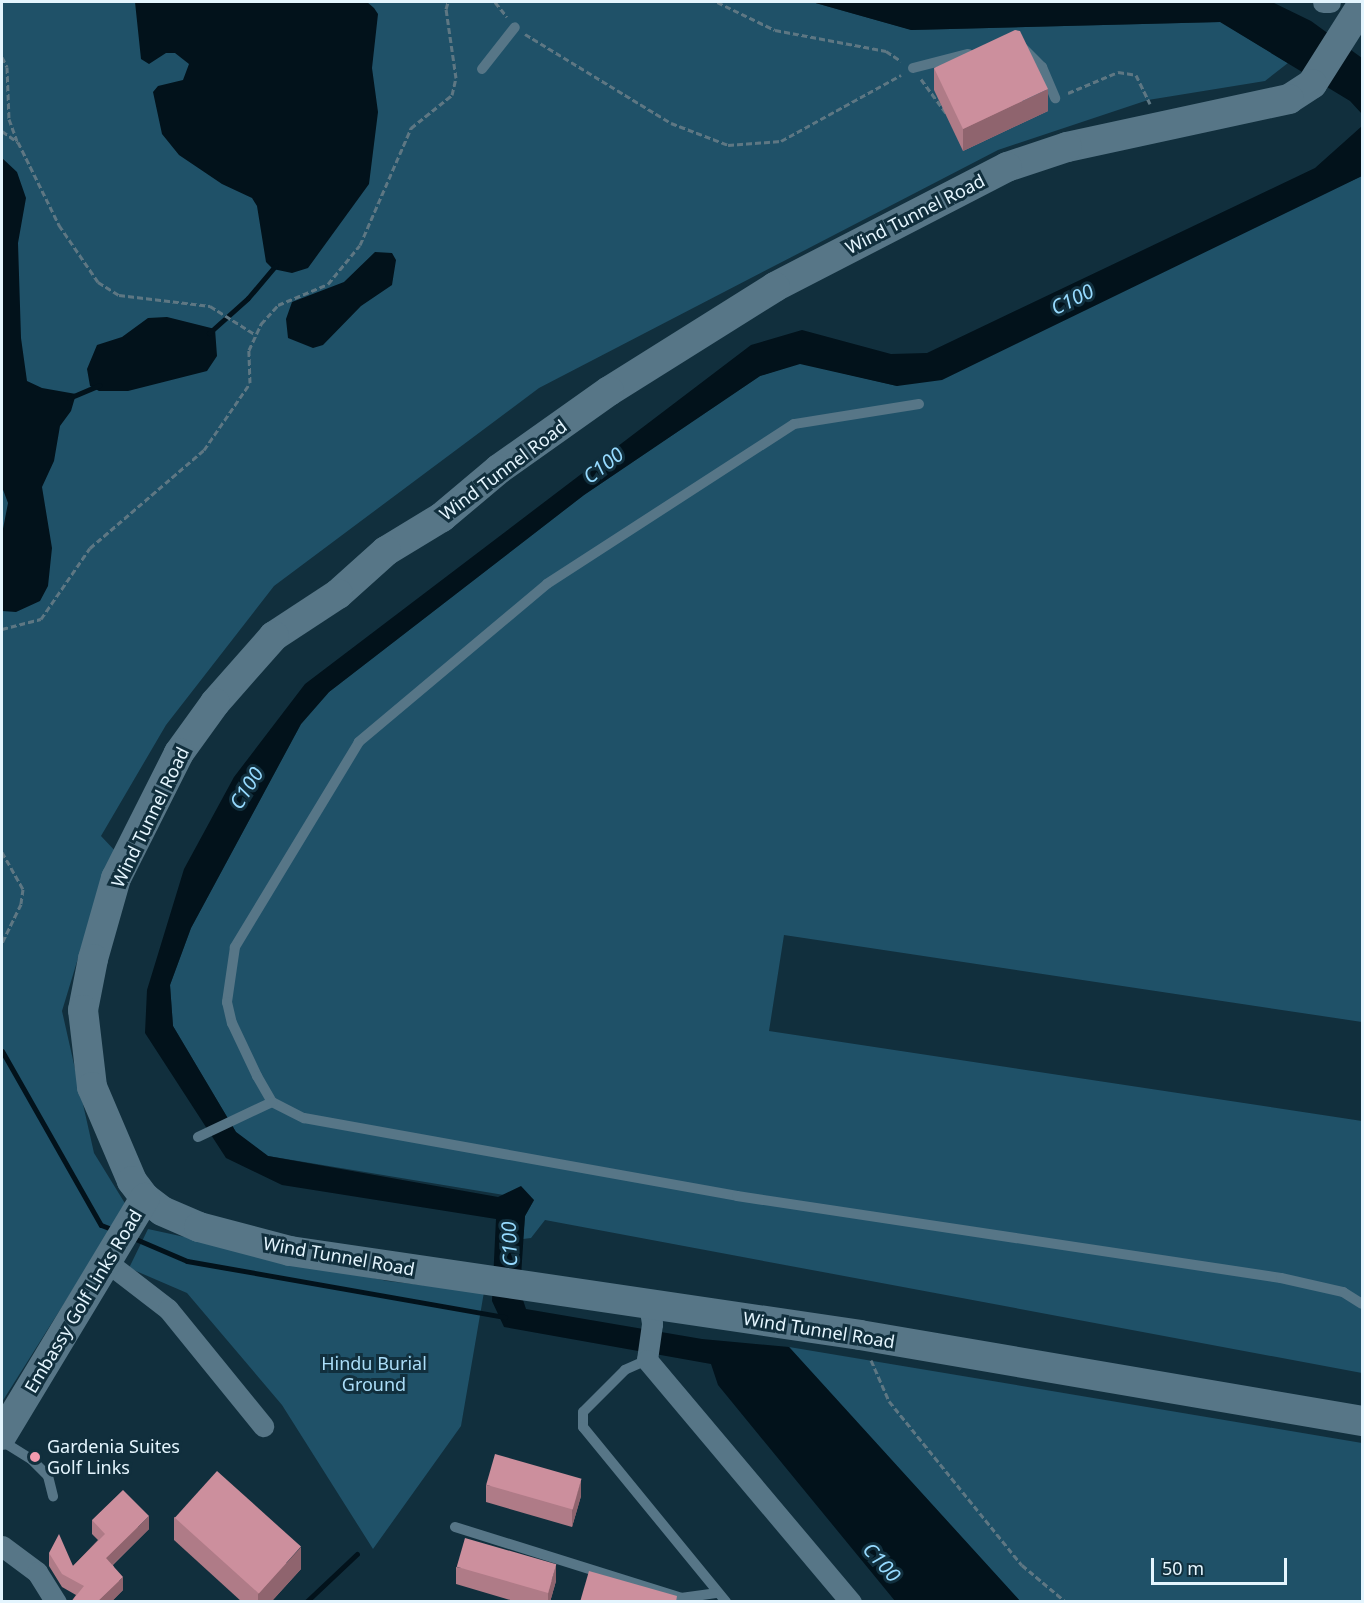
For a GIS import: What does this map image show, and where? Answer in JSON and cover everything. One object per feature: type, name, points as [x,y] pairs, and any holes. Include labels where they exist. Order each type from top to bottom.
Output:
[{"type":"street","points":[[1323,2],[1330,2]]},
{"type":"street","name":"Wind Tunnel Road","points":[[1362,5],[1312,84],[1288,99],[1066,147],[1007,167],[775,287],[609,391],[500,469],[442,517],[386,551],[338,594],[274,636],[215,703],[179,753],[117,878],[93,959],[83,1010],[92,1087],[108,1131],[145,1198],[190,1224],[290,1251],[530,1286],[651,1314],[860,1335],[1362,1421]]},
{"type":"street","name":"Embassy Golf Links Road","points":[[2,1435],[119,1245],[145,1198]]},
{"type":"street","points":[[119,1245],[263,1426]]},
{"type":"street","points":[[651,1314],[647,1357],[851,1602]]},
{"type":"street","points":[[2,1546],[37,1572],[56,1602]]},
{"type":"lane","points":[[482,69],[514,27]]},
{"type":"lane","points":[[1011,43],[1025,47],[1042,67],[1056,98]]},
{"type":"lane","points":[[913,68],[979,50]]},
{"type":"lane","points":[[919,405],[794,424],[547,584],[359,742],[235,947],[228,983],[231,1023],[272,1102],[304,1118],[737,1196],[1281,1278],[1343,1292],[1362,1304]]},
{"type":"lane","points":[[198,1137],[246,1117],[272,1102]]},
{"type":"lane","points":[[647,1357],[625,1370],[583,1412],[583,1427],[722,1597]]},
{"type":"lane","points":[[2,1441],[31,1459],[48,1476],[53,1496]]},
{"type":"lane","points":[[454,1527],[681,1598],[722,1597]]},
{"type":"path","points":[[2,629],[41,619],[90,548],[204,450],[250,383],[249,350],[256,334],[278,305],[328,284],[360,245],[411,128],[452,95],[456,78],[446,9],[448,2]]},
{"type":"path","points":[[495,2],[514,27],[672,123],[728,145],[781,141],[913,68]]},
{"type":"path","points":[[717,2],[775,30],[886,51],[913,68],[948,116]]},
{"type":"path","points":[[2,57],[7,68],[9,118],[18,142],[59,225],[98,282],[119,295],[210,306],[256,334]]},
{"type":"path","points":[[1056,98],[1118,72],[1136,75],[1158,126]]},
{"type":"path","points":[[2,131],[18,142]]},
{"type":"path","points":[[2,852],[23,889],[21,904],[2,943]]},
{"type":"path","points":[[860,1335],[889,1401],[1022,1565],[1066,1602]]},
{"type":"green space","points":[[2,2],[812,2],[912,30],[1221,22],[1288,63],[1265,81],[1148,100],[998,150],[539,388],[274,586],[166,725],[101,836],[118,854],[99,889],[62,1011],[94,1153],[126,1205],[2,1402]]},
{"type":"green space","points":[[1362,176],[1362,1022],[784,935],[769,1031],[1362,1121],[1362,1373],[545,1220],[531,1238],[523,1239],[525,1216],[534,1200],[268,1156],[236,1132],[173,1026],[170,985],[191,928],[301,724],[329,692],[584,495],[760,376],[800,363],[897,386]]},
{"type":"green space","name":"Hindu Burial Ground","points":[[148,1229],[387,1281],[484,1292],[461,1426],[373,1549],[282,1405],[187,1293],[129,1268]]},
{"type":"green space","points":[[789,1347],[1362,1443],[1362,1601],[1020,1601]]},
{"type":"water","points":[[135,2],[367,2],[378,14],[372,68],[378,112],[369,184],[308,268],[292,273],[273,269],[266,262],[257,206],[252,198],[222,184],[179,155],[162,134],[153,92],[158,86],[183,80],[189,64],[175,53],[166,53],[149,64],[141,59]]},
{"type":"water","points":[[812,2],[1272,2],[1311,21],[1362,58],[1362,114],[1350,101],[1220,22],[911,30]]},
{"type":"water","name":"C100","points":[[1362,126],[1362,176],[942,380],[897,386],[800,364],[760,376],[584,495],[329,692],[301,724],[191,928],[170,985],[173,1026],[236,1132],[268,1156],[498,1197],[521,1186],[534,1200],[525,1216],[520,1291],[526,1309],[702,1339],[789,1347],[1020,1601],[895,1601],[718,1385],[711,1364],[504,1327],[492,1301],[496,1219],[282,1185],[226,1158],[145,1033],[147,990],[184,869],[234,777],[305,684],[751,345],[802,330],[891,354],[927,353],[1315,168]]},
{"type":"water","points":[[2,158],[17,172],[26,198],[18,243],[21,338],[27,381],[42,388],[76,394],[71,411],[60,426],[54,461],[42,487],[52,548],[48,586],[40,601],[16,612],[2,611],[2,534],[8,503],[2,487]]},
{"type":"water","points":[[375,252],[392,253],[396,260],[392,285],[361,306],[323,345],[313,348],[288,338],[286,319],[292,302],[344,282]]},
{"type":"water","points":[[167,317],[215,329],[217,356],[207,371],[128,391],[99,391],[90,386],[87,369],[97,345],[122,337],[148,318]]},
{"type":"building","points":[[1015,30],[1020,31],[1048,89],[963,129],[934,68]]},
{"type":"building","points":[[495,1454],[582,1479],[573,1510],[486,1485]]},
{"type":"building","points":[[217,1471],[301,1547],[259,1593],[175,1518]]},
{"type":"building","points":[[123,1490],[149,1516],[106,1558],[123,1577],[97,1602],[71,1602],[84,1586],[62,1574],[49,1553],[59,1534],[73,1566],[105,1534],[92,1520]]},
{"type":"building","points":[[465,1538],[556,1564],[548,1593],[457,1567]]},
{"type":"building","points":[[589,1571],[677,1596],[676,1602],[580,1602]]},
{"type":"waterway","points":[[209,333],[248,298],[276,265]]},
{"type":"waterway","points":[[69,398],[99,385]]},
{"type":"waterway","points":[[2,1051],[101,1225],[114,1230]]},
{"type":"waterway","points":[[131,1237],[187,1261],[505,1317]]},
{"type":"waterway","points":[[306,1602],[357,1554]]},
{"type":"place","name":"Gardenia Suites Golf Links","points":[[35,1457]]}]
